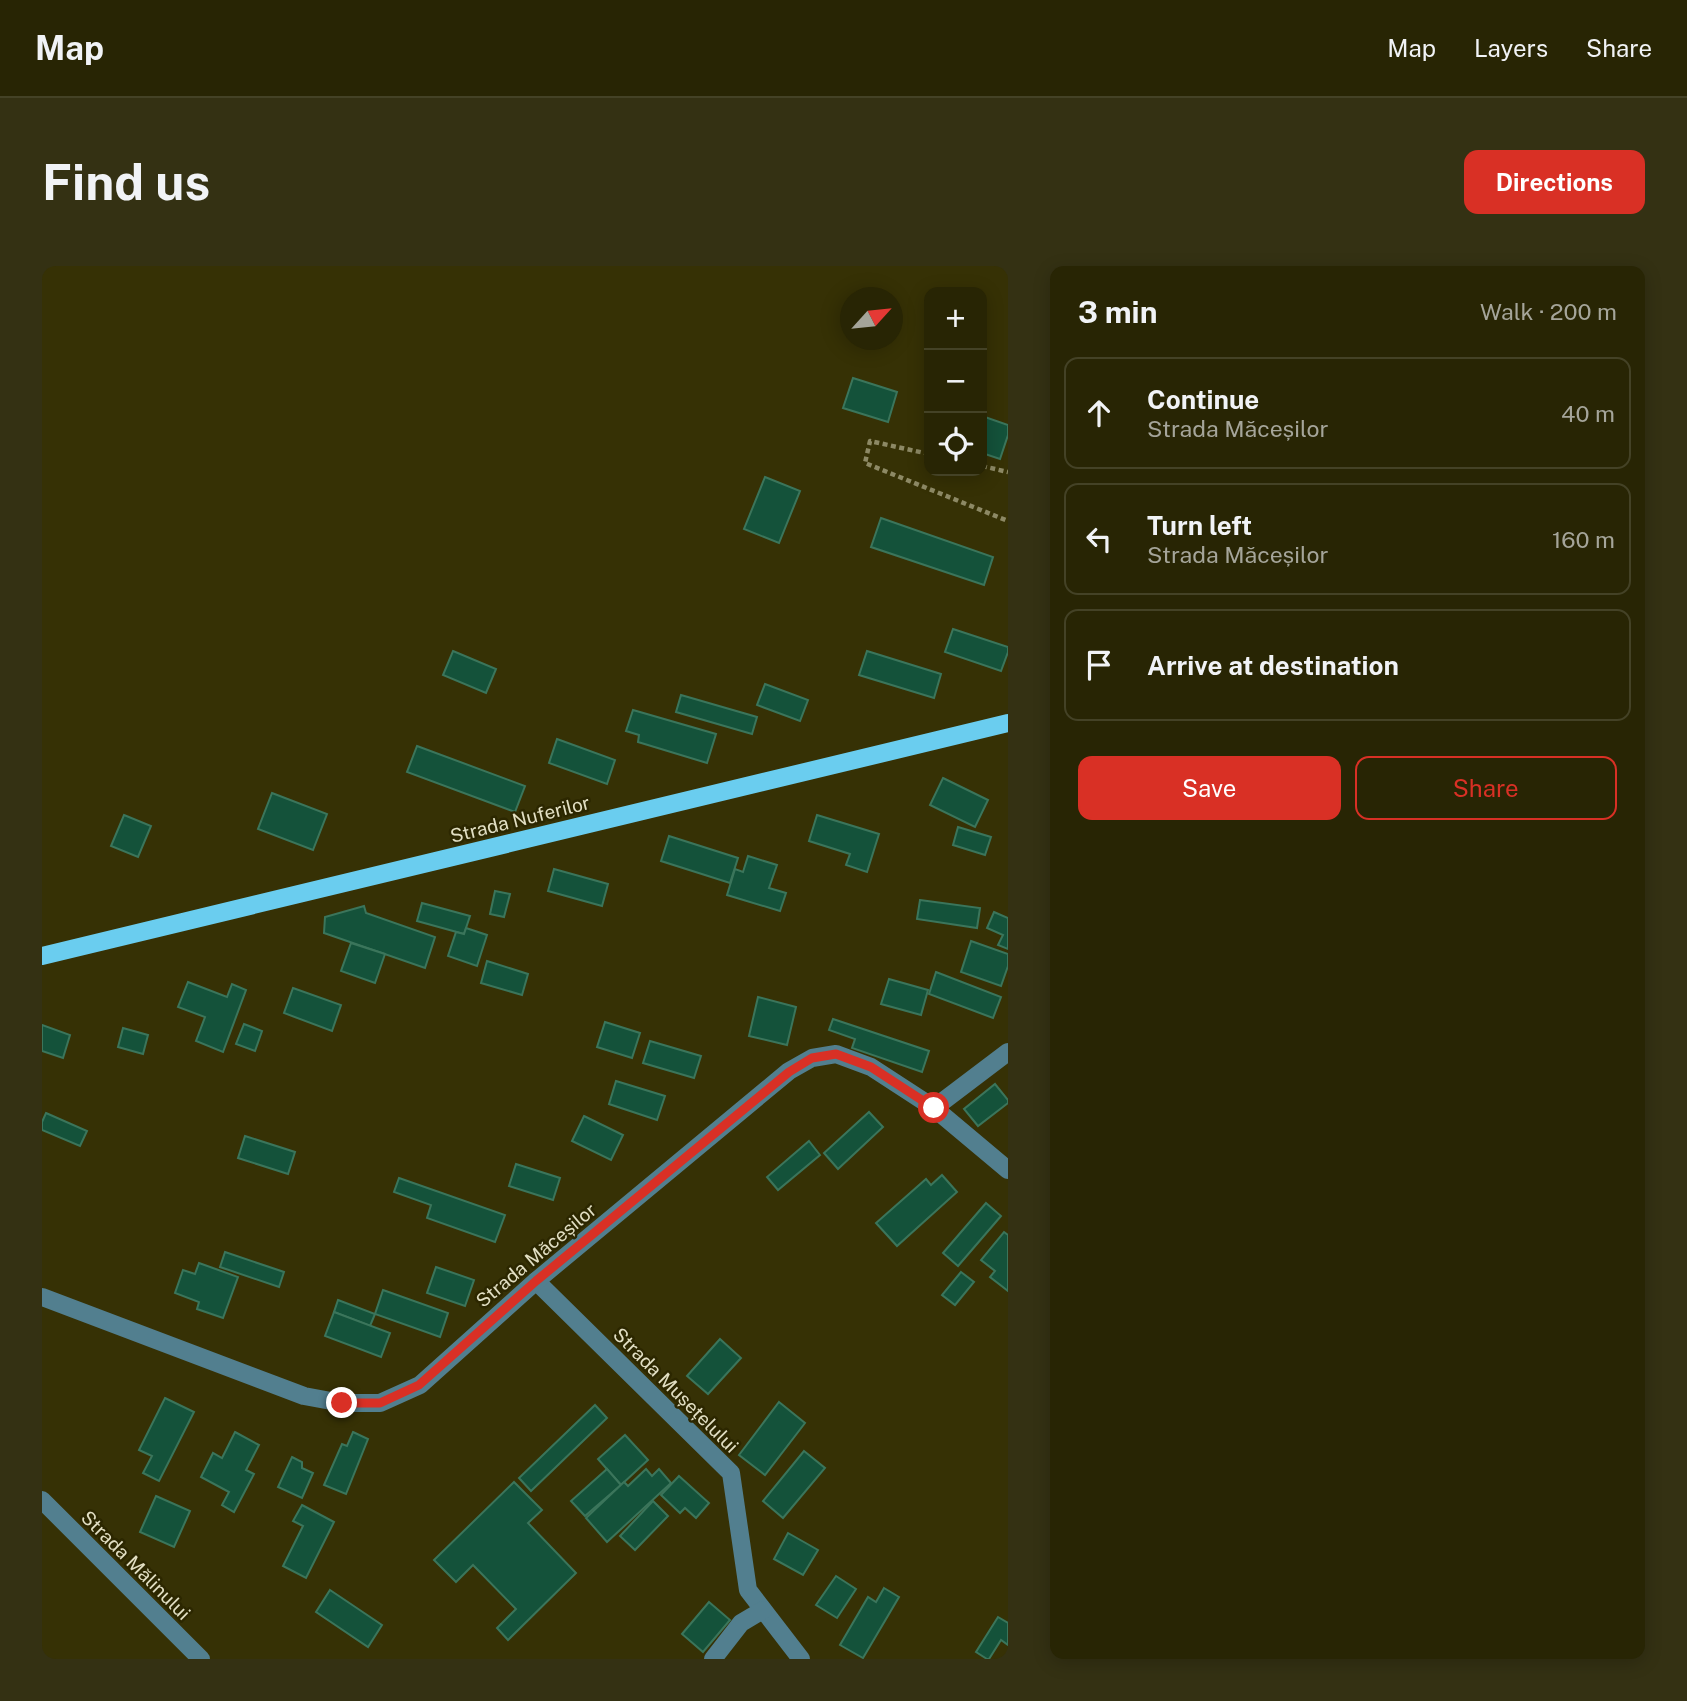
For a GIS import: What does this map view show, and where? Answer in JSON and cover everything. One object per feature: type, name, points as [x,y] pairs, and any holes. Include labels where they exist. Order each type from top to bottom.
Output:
[{"type":"main road","name":"Strada Nuferilor","points":[[42,956],[1008,723]]},
{"type":"street","points":[[934,1108],[1008,1052]]},
{"type":"street","name":"Strada Măceșilor","points":[[42,1297],[304,1396],[342,1403],[380,1403],[419,1385],[536,1281],[789,1072],[812,1058],[836,1054],[871,1067],[934,1108],[1008,1170]]},
{"type":"street","name":"Strada Mușețelului","points":[[536,1281],[730,1473],[748,1590],[801,1659]]},
{"type":"street","name":"Strada Mălinului","points":[[42,1500],[201,1659]]},
{"type":"street","points":[[713,1659],[741,1623],[763,1610]]},
{"type":"path","points":[[924,453],[870,441],[865,463],[1008,521]]},
{"type":"path","points":[[987,467],[1008,472]]},
{"type":"building","points":[[853,378],[897,392],[888,422],[843,408]]},
{"type":"building","points":[[987,418],[1008,425],[1008,435],[1000,459],[987,455]]},
{"type":"building","points":[[765,477],[800,491],[779,543],[744,529]]},
{"type":"building","points":[[881,518],[993,557],[984,585],[871,547]]},
{"type":"building","points":[[953,629],[1008,647],[1001,671],[945,652]]},
{"type":"building","points":[[453,651],[496,669],[486,693],[443,675]]},
{"type":"building","points":[[867,651],[941,674],[934,698],[859,675]]},
{"type":"building","points":[[765,684],[808,700],[800,721],[757,705]]},
{"type":"building","points":[[681,695],[757,717],[752,734],[676,712]]},
{"type":"building","points":[[633,710],[716,734],[707,763],[638,742],[639,735],[626,731]]},
{"type":"building","points":[[557,739],[615,760],[607,784],[549,763]]},
{"type":"building","points":[[417,746],[525,786],[515,812],[407,772]]},
{"type":"building","points":[[943,778],[988,800],[975,827],[930,805]]},
{"type":"building","points":[[272,793],[327,814],[313,850],[258,829]]},
{"type":"building","points":[[124,815],[151,826],[138,857],[111,846]]},
{"type":"building","points":[[817,815],[879,834],[867,872],[846,865],[850,854],[809,841]]},
{"type":"building","points":[[958,827],[991,837],[985,855],[953,845]]},
{"type":"building","points":[[669,836],[738,858],[730,883],[661,861]]},
{"type":"building","points":[[748,856],[777,865],[769,888],[786,893],[780,911],[727,895],[735,869],[743,872]]},
{"type":"building","points":[[554,869],[608,884],[602,906],[548,891]]},
{"type":"building","points":[[495,891],[510,894],[504,917],[490,914]]},
{"type":"building","points":[[920,900],[980,908],[977,928],[917,919]]},
{"type":"building","points":[[422,903],[470,916],[464,934],[417,921]]},
{"type":"building","points":[[364,906],[366,913],[435,937],[425,968],[324,933],[325,917]]},
{"type":"building","points":[[994,912],[1008,918],[1008,949],[998,945],[1003,935],[987,928]]},
{"type":"building","points":[[466,928],[487,935],[477,966],[448,956],[456,932],[464,934]]},
{"type":"building","points":[[971,941],[1008,954],[1008,966],[1001,986],[961,972]]},
{"type":"building","points":[[351,943],[385,954],[375,983],[341,971]]},
{"type":"building","points":[[487,961],[528,974],[522,995],[481,983]]},
{"type":"building","points":[[936,972],[1001,997],[993,1018],[929,994]]},
{"type":"building","points":[[889,979],[928,990],[921,1015],[881,1004]]},
{"type":"building","points":[[188,982],[227,997],[232,984],[246,990],[223,1052],[196,1041],[205,1017],[178,1007]]},
{"type":"building","points":[[293,988],[341,1005],[332,1031],[284,1013]]},
{"type":"building","points":[[758,997],[796,1007],[787,1045],[749,1036]]},
{"type":"building","points":[[833,1019],[929,1051],[922,1072],[852,1048],[855,1039],[829,1030]]},
{"type":"building","points":[[605,1022],[640,1033],[632,1058],[597,1047]]},
{"type":"building","points":[[244,1024],[262,1031],[255,1051],[236,1044]]},
{"type":"building","points":[[42,1025],[70,1035],[63,1058],[42,1051]]},
{"type":"building","points":[[123,1028],[148,1035],[143,1054],[118,1047]]},
{"type":"building","points":[[650,1041],[701,1056],[694,1078],[643,1063]]},
{"type":"building","points":[[616,1081],[665,1096],[657,1120],[609,1104]]},
{"type":"building","points":[[995,1084],[1008,1103],[978,1126],[964,1109]]},
{"type":"building","points":[[869,1112],[883,1127],[838,1169],[824,1153]]},
{"type":"building","points":[[46,1113],[87,1131],[80,1146],[42,1130]]},
{"type":"building","points":[[584,1116],[623,1135],[611,1160],[572,1141]]},
{"type":"building","points":[[245,1136],[295,1152],[288,1174],[238,1158]]},
{"type":"building","points":[[809,1141],[820,1155],[778,1190],[767,1177]]},
{"type":"building","points":[[516,1164],[560,1178],[553,1200],[509,1186]]},
{"type":"building","points":[[942,1175],[957,1192],[897,1246],[876,1223],[926,1179],[931,1185]]},
{"type":"building","points":[[399,1178],[505,1215],[495,1242],[427,1218],[431,1205],[394,1192]]},
{"type":"building","points":[[986,1203],[1001,1216],[958,1266],[943,1253]]},
{"type":"building","points":[[1004,1232],[1008,1235],[1008,1291],[990,1277],[995,1271],[981,1260]]},
{"type":"building","points":[[225,1252],[284,1272],[279,1287],[220,1267]]},
{"type":"building","points":[[199,1263],[238,1277],[223,1318],[197,1309],[199,1302],[175,1293],[183,1270],[195,1274]]},
{"type":"building","points":[[436,1267],[474,1280],[465,1306],[427,1293]]},
{"type":"building","points":[[961,1272],[974,1282],[955,1305],[942,1295]]},
{"type":"building","points":[[383,1290],[448,1313],[440,1337],[375,1314]]},
{"type":"building","points":[[338,1300],[375,1314],[370,1326],[334,1312]]},
{"type":"building","points":[[334,1312],[390,1333],[381,1357],[325,1336]]},
{"type":"building","points":[[720,1339],[741,1358],[708,1394],[687,1376]]},
{"type":"building","points":[[165,1398],[194,1412],[159,1481],[143,1473],[152,1456],[139,1450]]},
{"type":"building","points":[[779,1402],[805,1423],[765,1475],[739,1455]]},
{"type":"building","points":[[595,1405],[607,1418],[531,1491],[519,1478]]},
{"type":"building","points":[[235,1432],[259,1445],[246,1470],[254,1474],[234,1512],[222,1505],[229,1492],[201,1477],[213,1453],[222,1458]]},
{"type":"building","points":[[353,1432],[368,1439],[346,1494],[324,1485],[342,1444],[347,1446]]},
{"type":"building","points":[[625,1435],[648,1460],[621,1485],[598,1459]]},
{"type":"building","points":[[804,1451],[825,1468],[783,1518],[763,1501]]},
{"type":"building","points":[[292,1457],[302,1462],[302,1468],[313,1473],[302,1498],[278,1487]]},
{"type":"building","points":[[607,1469],[621,1485],[585,1516],[571,1501]]},
{"type":"building","points":[[646,1469],[652,1476],[659,1469],[671,1483],[607,1542],[586,1518],[624,1482],[628,1486]]},
{"type":"building","points":[[679,1476],[709,1503],[696,1518],[685,1508],[680,1513],[661,1495]]},
{"type":"building","points":[[514,1482],[542,1510],[528,1523],[576,1573],[508,1640],[497,1628],[516,1609],[473,1565],[456,1582],[434,1560]]},
{"type":"building","points":[[156,1496],[190,1511],[174,1547],[140,1532]]},
{"type":"building","points":[[653,1501],[668,1516],[635,1550],[620,1536]]},
{"type":"building","points":[[302,1505],[334,1522],[306,1578],[283,1566],[303,1526],[293,1521]]},
{"type":"building","points":[[788,1533],[818,1550],[803,1575],[774,1559]]},
{"type":"building","points":[[836,1576],[856,1589],[837,1618],[816,1605]]},
{"type":"building","points":[[884,1588],[899,1597],[863,1658],[840,1645],[868,1597],[876,1602]]},
{"type":"building","points":[[330,1590],[382,1625],[368,1647],[316,1612]]},
{"type":"building","points":[[709,1602],[730,1620],[703,1652],[682,1634]]},
{"type":"building","points":[[998,1617],[1008,1623],[1008,1645],[1001,1640],[987,1659],[976,1652]]},
{"type":"route","points":[[342,1403],[380,1403],[419,1385],[536,1281],[789,1072],[812,1058],[836,1054],[871,1067],[934,1108]]}]
